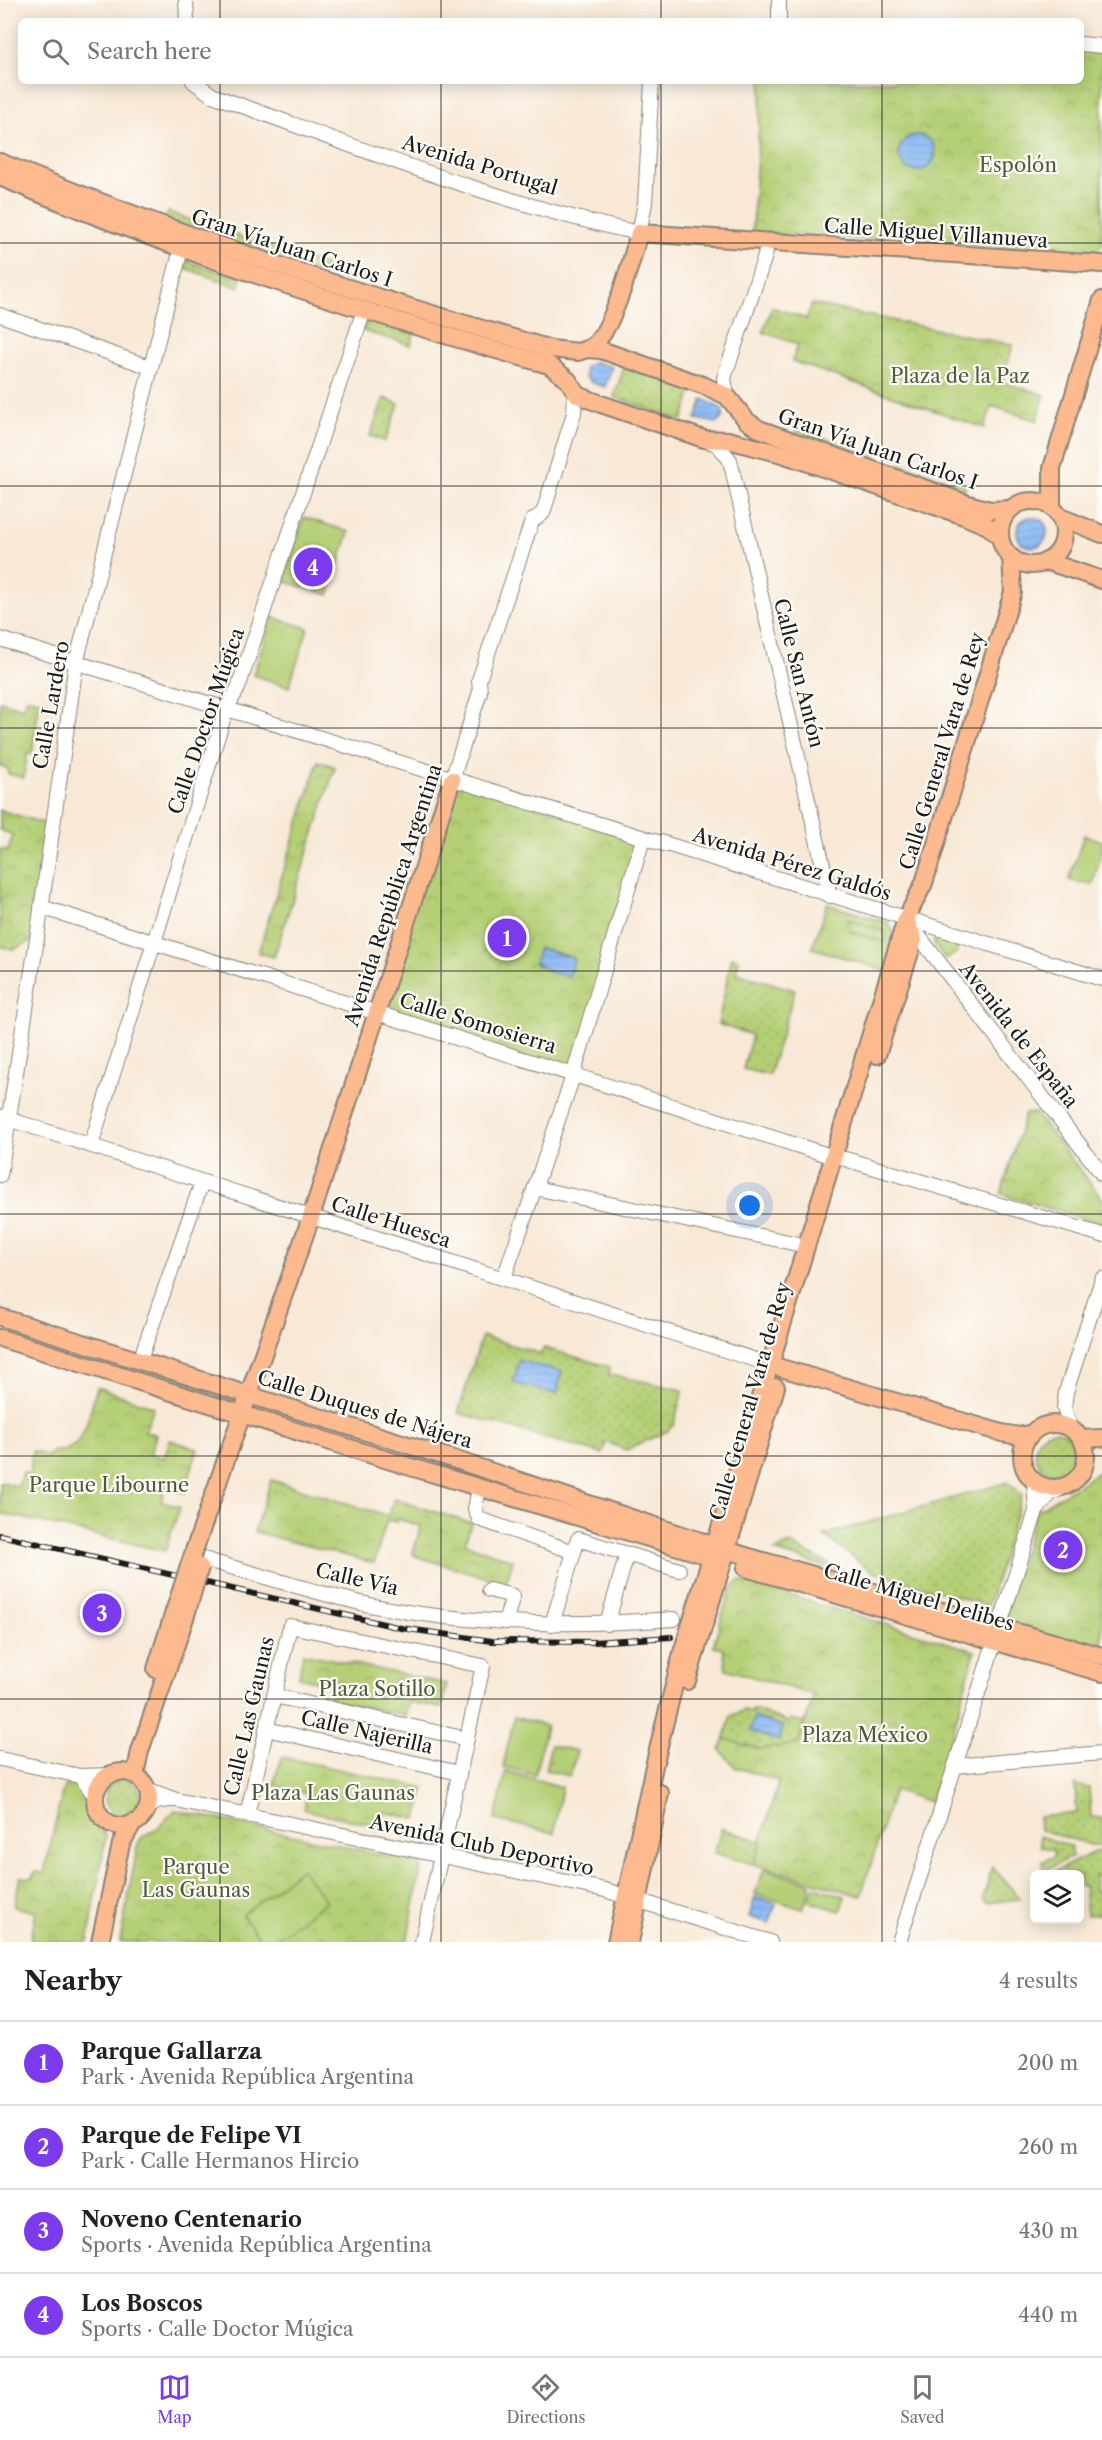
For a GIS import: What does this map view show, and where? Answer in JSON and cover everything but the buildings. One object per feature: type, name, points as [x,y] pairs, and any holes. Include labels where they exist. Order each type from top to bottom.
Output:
[{"type":"main road","name":"Gran Vía Juan Carlos I","points":[[0,162],[155,224],[326,283],[551,349],[607,352],[705,386],[727,396],[747,421],[759,429],[968,504],[990,510],[1011,509]]},
{"type":"main road","name":"Gran Vía Juan Carlos I","points":[[0,177],[181,249],[364,310],[549,365],[571,386],[601,404],[732,449],[782,454],[964,516],[988,526],[1000,537]]},
{"type":"main road","name":"Avenida Portugal","points":[[639,233],[767,243]]},
{"type":"main road","points":[[571,386],[567,369],[582,350],[593,347],[602,335],[632,258],[639,233]]},
{"type":"main road","name":"Calle Miguel Villanueva","points":[[767,243],[1102,264]]},
{"type":"main road","points":[[1102,300],[1052,468],[1027,501],[1011,509],[1002,522],[1000,537],[1011,557],[1027,564],[1041,563],[1102,580]]},
{"type":"main road","points":[[602,335],[602,347],[607,352]]},
{"type":"main road","points":[[732,449],[740,411]]},
{"type":"main road","points":[[1041,563],[1053,557],[1062,543],[1064,534],[1056,513],[1052,468]]},
{"type":"main road","points":[[1027,501],[1044,503],[1056,513],[1102,534]]},
{"type":"main road","name":"Calle General Vara de Rey","points":[[632,1899],[674,1685],[720,1550],[840,1158],[906,919],[924,883],[1013,592],[1011,557]]},
{"type":"main road","name":"Calle General Vara de Rey","points":[[1013,592],[1041,563]]},
{"type":"main road","name":"Avenida República Argentina","points":[[122,1774],[140,1751],[242,1413],[311,1217],[452,780]]},
{"type":"main road","name":"Calle General Vara de Rey","points":[[720,1550],[764,1387],[776,1367],[807,1246],[840,1158]]},
{"type":"main road","name":"Calle Duques de Nájera","points":[[0,1317],[453,1459],[720,1550]]},
{"type":"main road","name":"Calle Duques de Nájera","points":[[0,1338],[479,1488],[720,1550]]},
{"type":"main road","points":[[776,1367],[1002,1433],[1019,1436],[1029,1434],[1049,1423],[1076,1433],[1102,1438]]},
{"type":"main road","points":[[1002,1433],[1018,1446],[1024,1470],[1034,1482],[1048,1488],[1065,1486],[1077,1478],[1085,1465],[1102,1453]]},
{"type":"main road","points":[[1076,1433],[1086,1456],[1085,1465]]},
{"type":"main road","points":[[1021,1454],[1029,1434]]},
{"type":"main road","name":"Calle Miguel Delibes","points":[[720,1550],[998,1634],[1102,1673]]},
{"type":"main road","name":"Calle Miguel Delibes","points":[[998,1634],[1102,1656]]},
{"type":"main road","points":[[112,1824],[121,1826],[133,1823],[144,1815],[148,1807],[147,1789],[122,1774],[103,1780],[95,1796],[99,1813],[112,1824],[118,1834],[119,1851]]},
{"type":"main road","points":[[100,1942],[119,1851],[133,1823]]},
{"type":"main road","points":[[616,1942],[632,1899]]},
{"type":"main road","points":[[630,1942],[632,1899]]},
{"type":"street","points":[[186,0],[187,18]]},
{"type":"street","points":[[779,0],[779,18]]},
{"type":"street","points":[[1084,44],[1102,46]]},
{"type":"street","name":"Avenida Portugal","points":[[198,84],[212,95],[406,165],[508,198],[639,233]]},
{"type":"street","points":[[639,233],[645,203],[652,84]]},
{"type":"street","points":[[727,396],[723,382],[765,256],[767,243]]},
{"type":"street","name":"Calle Lardero","points":[[0,1175],[4,1117],[41,907],[76,663],[181,249]]},
{"type":"street","name":"Calle Doctor Múgica","points":[[91,1146],[226,710],[238,688],[364,310]]},
{"type":"street","points":[[0,315],[150,368]]},
{"type":"street","points":[[705,386],[719,381],[727,367]]},
{"type":"street","name":"Avenida República Argentina","points":[[452,780],[480,692],[479,680],[518,562],[532,521],[543,513],[577,404],[571,386]]},
{"type":"street","name":"Calle San Antón","points":[[732,449],[830,896]]},
{"type":"street","name":"Avenida Pérez Galdós","points":[[0,639],[1102,980]]},
{"type":"street","points":[[504,1278],[573,1073],[643,839]]},
{"type":"street","name":"Calle Somosierra","points":[[41,907],[840,1158],[1102,1234]]},
{"type":"street","name":"Avenida de España","points":[[906,919],[1102,1174]]},
{"type":"street","name":"Calle Huesca","points":[[4,1117],[776,1367]]},
{"type":"street","points":[[140,1360],[202,1182]]},
{"type":"street","points":[[535,1188],[807,1246]]},
{"type":"street","points":[[1076,1433],[1064,1408],[1066,1392],[1102,1279]]},
{"type":"street","points":[[1034,1482],[1036,1512]]},
{"type":"street","points":[[899,1942],[1036,1512],[1050,1494],[1065,1486]]},
{"type":"street","points":[[479,1488],[475,1509],[479,1519],[576,1546],[627,1554],[679,1569]]},
{"type":"street","points":[[552,1624],[576,1546]]},
{"type":"street","points":[[607,1624],[627,1554]]},
{"type":"street","name":"Calle Vía","points":[[199,1558],[373,1605],[505,1622],[607,1624],[674,1619]]},
{"type":"street","points":[[489,1590],[513,1596],[505,1622]]},
{"type":"street","name":"Calle Las Gaunas","points":[[247,1815],[290,1626],[483,1666],[467,1739]]},
{"type":"street","points":[[274,1696],[467,1739],[422,1942]]},
{"type":"street","name":"Calle Najerilla","points":[[266,1729],[459,1773]]},
{"type":"street","points":[[955,1766],[1102,1753]]},
{"type":"street","points":[[0,1759],[80,1776],[122,1774]]},
{"type":"street","points":[[80,1776],[95,1796]]},
{"type":"street","name":"Avenida Club Deportivo","points":[[147,1789],[176,1800],[632,1899],[770,1942]]},
{"type":"street","name":"Avenida Club Deportivo","points":[[148,1807],[159,1801],[176,1800]]},
{"type":"green space","name":"Espolón","points":[[1084,50],[1102,51],[1102,246],[1092,254],[752,232],[762,84],[1084,84]]},
{"type":"green space","points":[[168,212],[326,266],[323,273],[165,220]]},
{"type":"green space","points":[[187,261],[241,279],[238,287],[185,268]]},
{"type":"green space","name":"Plaza de la Paz","points":[[812,304],[1013,345],[1002,382],[1045,395],[1037,421],[992,406],[984,428],[792,361],[798,344],[763,332],[772,307],[806,319]]},
{"type":"green space","points":[[367,319],[414,333],[411,345],[363,331]]},
{"type":"green space","points":[[625,365],[693,388],[682,421],[614,397]]},
{"type":"green space","points":[[384,398],[399,404],[385,441],[370,436]]},
{"type":"green space","points":[[798,429],[876,455],[874,462],[795,436]]},
{"type":"green space","points":[[900,463],[966,487],[963,494],[897,470]]},
{"type":"green space","points":[[304,517],[349,532],[329,595],[283,581]]},
{"type":"green space","points":[[272,617],[308,628],[289,687],[253,675]]},
{"type":"green space","points":[[27,698],[40,700],[32,754],[27,754],[24,778],[8,774],[9,769],[0,766],[0,701],[23,708]]},
{"type":"green space","points":[[318,761],[335,767],[274,957],[258,953]]},
{"type":"green space","points":[[452,780],[643,839],[573,1073],[377,1013]]},
{"type":"green space","points":[[0,810],[46,824],[31,941],[12,950],[0,946],[0,849],[8,851],[13,835],[0,830]]},
{"type":"green space","points":[[1084,835],[1102,841],[1102,853],[1092,885],[1069,880]]},
{"type":"green space","points":[[827,904],[888,923],[896,936],[887,971],[812,948]],"holes":[[[847,919],[885,931],[886,943],[851,932]]]},
{"type":"green space","points":[[847,918],[885,931],[887,943],[851,932]]},
{"type":"green space","points":[[939,936],[959,942],[957,952],[946,960],[934,944],[934,939]]},
{"type":"green space","points":[[732,957],[739,960],[736,973],[795,990],[769,1075],[743,1069],[752,1035],[718,1024]]},
{"type":"green space","points":[[1035,1113],[1102,1198],[1102,1224],[1001,1194],[1025,1114]]},
{"type":"green space","points":[[482,1336],[541,1354],[544,1348],[610,1367],[609,1374],[683,1390],[674,1424],[668,1431],[626,1450],[606,1442],[603,1454],[458,1413]]},
{"type":"green space","name":"Parque Libourne","points":[[97,1387],[154,1407],[145,1431],[156,1435],[150,1454],[164,1458],[170,1440],[198,1449],[184,1493],[165,1488],[161,1501],[180,1507],[165,1551],[0,1513],[0,1482],[18,1486],[23,1472],[30,1473],[32,1451],[48,1456],[53,1451],[73,1446],[84,1430]]},
{"type":"green space","points":[[1056,1431],[1064,1432],[1071,1437],[1076,1444],[1076,1460],[1071,1467],[1064,1472],[1056,1473],[1048,1472],[1041,1467],[1036,1460],[1035,1452],[1036,1444],[1041,1437],[1048,1432]]},
{"type":"green space","points":[[1102,1470],[1102,1656],[1000,1627],[1036,1511]]},
{"type":"green space","points":[[271,1480],[388,1516],[394,1499],[471,1523],[465,1544],[513,1560],[506,1583],[415,1556],[413,1553],[421,1526],[397,1519],[396,1522],[387,1520],[374,1563],[254,1532]]},
{"type":"green space","points":[[1008,1482],[1022,1495],[988,1606],[873,1572],[824,1535]]},
{"type":"green space","points":[[790,1544],[850,1575],[775,1551]]},
{"type":"green space","name":"Plaza México","points":[[739,1580],[975,1651],[952,1735],[930,1802],[894,1790],[861,1896],[754,1864],[779,1781],[735,1767],[720,1750],[724,1739],[760,1749],[798,1744],[814,1695],[726,1669],[723,1648],[713,1646],[730,1590]]},
{"type":"green space","name":"Plaza Sotillo","points":[[303,1653],[447,1684],[442,1708],[408,1702],[405,1716],[329,1699],[332,1685],[299,1677]]},
{"type":"green space","points":[[753,1709],[788,1722],[790,1719],[805,1723],[798,1744],[850,1758],[722,1747],[731,1716],[744,1710],[752,1713]]},
{"type":"green space","points":[[514,1717],[546,1726],[535,1775],[503,1767]]},
{"type":"green space","points":[[551,1745],[577,1751],[570,1776],[545,1770]]},
{"type":"green space","name":"Plaza Las Gaunas","points":[[282,1757],[424,1788],[417,1819],[383,1812],[380,1826],[304,1810],[307,1794],[273,1785]]},
{"type":"green space","points":[[737,1761],[800,1780],[764,1862],[760,1866],[714,1853],[721,1829],[761,1841],[779,1781],[735,1767]]},
{"type":"green space","points":[[506,1771],[562,1787],[554,1833],[495,1820]]},
{"type":"green space","points":[[123,1780],[136,1785],[141,1798],[136,1811],[123,1816],[110,1811],[105,1798],[110,1785]]},
{"type":"green space","points":[[69,1782],[82,1788],[88,1811],[106,1836],[88,1942],[30,1942],[36,1912],[14,1907],[20,1877],[32,1878],[35,1872],[44,1873],[63,1789]]},
{"type":"green space","points":[[1075,1785],[1089,1788],[1091,1817],[1102,1818],[1102,1845],[1091,1845],[1040,1830],[1039,1817],[1077,1813]]},
{"type":"green space","name":"Parque Las Gaunas","points":[[175,1810],[422,1863],[407,1942],[120,1942],[138,1843],[143,1836],[158,1828]]},
{"type":"green space","points":[[1039,1836],[1071,1846],[1073,1856],[1043,1870],[1043,1861],[1053,1857],[1055,1853],[1052,1849],[1041,1847]]},
{"type":"green space","points":[[1102,1851],[1102,1876],[1095,1876],[1094,1890],[1099,1891],[1101,1914],[1087,1915],[1084,1870],[1058,1870],[1094,1852]]},
{"type":"green space","points":[[992,1867],[1021,1899],[987,1903],[983,1899]]},
{"type":"green space","points":[[301,1869],[326,1901],[272,1942],[262,1942],[242,1915]]},
{"type":"green space","points":[[764,1869],[811,1884],[803,1909],[755,1894]]},
{"type":"green space","points":[[813,1887],[845,1896],[840,1911],[808,1901]]},
{"type":"water","points":[[917,135],[930,140],[935,153],[930,166],[917,171],[904,166],[899,153],[904,140]]},
{"type":"water","points":[[594,362],[612,367],[605,387],[585,377],[585,367]]},
{"type":"water","points":[[703,399],[722,409],[723,417],[717,423],[696,419]]},
{"type":"water","points":[[1032,517],[1043,521],[1047,532],[1043,543],[1032,547],[1021,543],[1017,532],[1021,521]]},
{"type":"water","points":[[539,948],[574,958],[569,976],[551,973],[535,963]]},
{"type":"water","points":[[519,1361],[562,1371],[557,1394],[513,1383]]},
{"type":"water","points":[[754,1717],[783,1726],[779,1741],[750,1731]]},
{"type":"water","points":[[755,1897],[776,1904],[769,1923],[749,1917]]},
{"type":"railway","points":[[0,1535],[401,1628],[492,1641],[593,1642],[671,1637]]},
{"type":"place","name":"Los Boscos","points":[[313,567]]},
{"type":"place","name":"Parque Gallarza","points":[[507,938]]},
{"type":"place","name":"Parque de Felipe VI","points":[[1063,1550]]},
{"type":"place","name":"Noveno Centenario","points":[[102,1613]]}]
